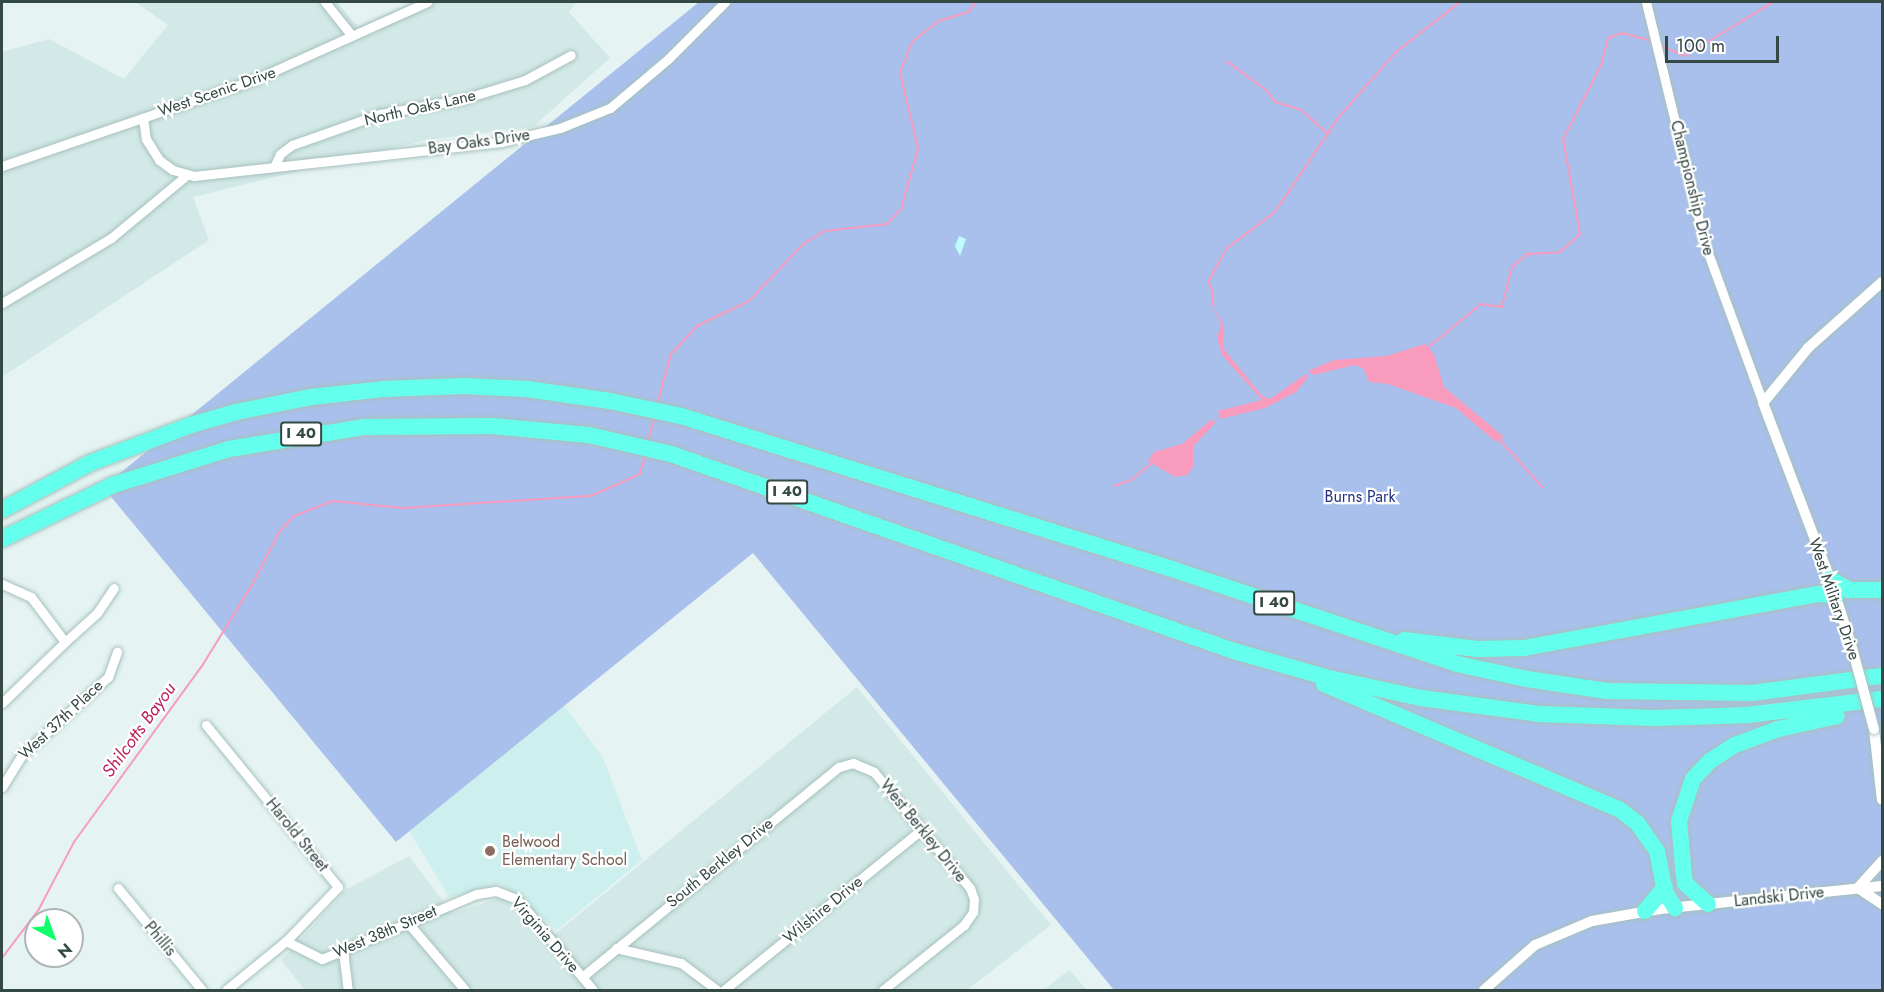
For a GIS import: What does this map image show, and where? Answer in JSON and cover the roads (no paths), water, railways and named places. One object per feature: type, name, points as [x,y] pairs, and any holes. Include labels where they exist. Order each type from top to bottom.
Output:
[{"type":"highway","name":"I 40","points":[[2,510],[90,463],[191,425],[311,397],[464,386],[537,390],[627,404],[681,416],[1172,569],[1457,664],[1607,691],[1752,693],[1882,676]]},
{"type":"highway","name":"I 40","points":[[2,538],[71,503],[155,470],[291,436],[363,427],[454,424],[540,430],[618,441],[671,454],[1291,669],[1454,704],[1571,716],[1699,718],[1862,704],[1882,699]]},
{"type":"highway","points":[[1833,588],[1858,591]]},
{"type":"highway","points":[[1375,636],[1477,649],[1524,648],[1812,595],[1833,588],[1858,591],[1882,590]]},
{"type":"highway","points":[[1291,669],[1375,708],[1619,809],[1650,839],[1661,862],[1665,887],[1679,907]]},
{"type":"highway","points":[[1679,907],[1685,884],[1679,821],[1688,788],[1701,769],[1735,745],[1778,729],[1856,712],[1862,704]]},
{"type":"highway","points":[[1685,884],[1708,904]]},
{"type":"highway","points":[[1645,911],[1665,887]]},
{"type":"street","points":[[325,2],[352,36]]},
{"type":"street","name":"West Scenic Drive","points":[[2,166],[256,79],[427,2]]},
{"type":"street","name":"Bay Oaks Drive","points":[[187,175],[501,142],[582,121],[620,102],[725,2]]},
{"type":"street","name":"Championship Drive","points":[[1646,2],[1704,242],[1763,403]]},
{"type":"street","name":"North Oaks Lane","points":[[274,166],[280,154],[292,145],[380,114],[463,99],[525,80],[571,55]]},
{"type":"street","points":[[2,303],[111,238],[187,175],[167,167],[155,156],[146,139],[143,118]]},
{"type":"street","points":[[1763,403],[1808,348],[1882,282]]},
{"type":"street","name":"West Military Drive","points":[[1763,403],[1833,588],[1851,644],[1874,729],[1882,800]]},
{"type":"street","points":[[2,584],[14,587],[31,597],[65,642]]},
{"type":"street","points":[[2,703],[97,613],[114,588]]},
{"type":"street","name":"West 37th Place","points":[[2,788],[23,754],[108,677],[117,652]]},
{"type":"street","name":"Harold Street","points":[[206,725],[338,884],[336,891],[286,941]]},
{"type":"street","name":"South Berkley Drive","points":[[582,976],[839,767],[850,763],[864,765]]},
{"type":"street","name":"West Berkley Drive","points":[[864,765],[874,772],[970,888],[974,902],[964,925],[883,990]]},
{"type":"street","name":"Wilshire Drive","points":[[724,990],[922,829]]},
{"type":"street","points":[[1882,861],[1858,888],[1882,904]]},
{"type":"street","name":"Landski Drive","points":[[1484,990],[1517,957],[1552,935],[1592,921],[1645,911],[1882,885]]},
{"type":"street","name":"Phillis","points":[[118,888],[202,990]]},
{"type":"street","name":"Virginia Drive","points":[[458,902],[488,891],[510,894],[593,990]]},
{"type":"street","name":"West 38th Street","points":[[286,941],[320,959],[458,902]]},
{"type":"street","points":[[408,923],[465,990]]},
{"type":"street","points":[[226,990],[286,941]]},
{"type":"street","points":[[616,948],[681,963],[717,990]]},
{"type":"street","points":[[342,951],[348,990]]},
{"type":"waterway","points":[[657,405],[671,354],[697,326],[749,301],[803,244],[825,231],[887,224],[901,209],[918,149],[900,72],[912,42],[939,21],[968,12],[976,2]]},
{"type":"waterway","points":[[1212,306],[1213,293],[1208,282],[1227,248],[1275,212],[1338,118],[1396,52],[1460,2]]},
{"type":"waterway","points":[[1659,45],[1685,56],[1773,2]]},
{"type":"waterway","points":[[1426,349],[1481,304],[1502,307],[1512,267],[1527,254],[1560,252],[1580,234],[1563,139],[1601,65],[1608,38],[1622,33],[1651,41]]},
{"type":"waterway","points":[[1226,61],[1266,90],[1275,102],[1301,110],[1328,134]]},
{"type":"waterway","points":[[648,443],[654,417]]},
{"type":"waterway","points":[[1498,438],[1543,488]]},
{"type":"waterway","name":"Shilcotts Bayou","points":[[2,958],[39,909],[74,842],[202,666],[253,583],[279,532],[294,516],[333,501],[403,508],[591,496],[640,474],[645,455]]},
{"type":"waterway","points":[[1114,486],[1131,480],[1152,463]]},
{"type":"place","name":"Belwood Elementary School","points":[[490,851]]},
{"type":"park label","name":"Burns Park","points":[[1360,497]]}]
